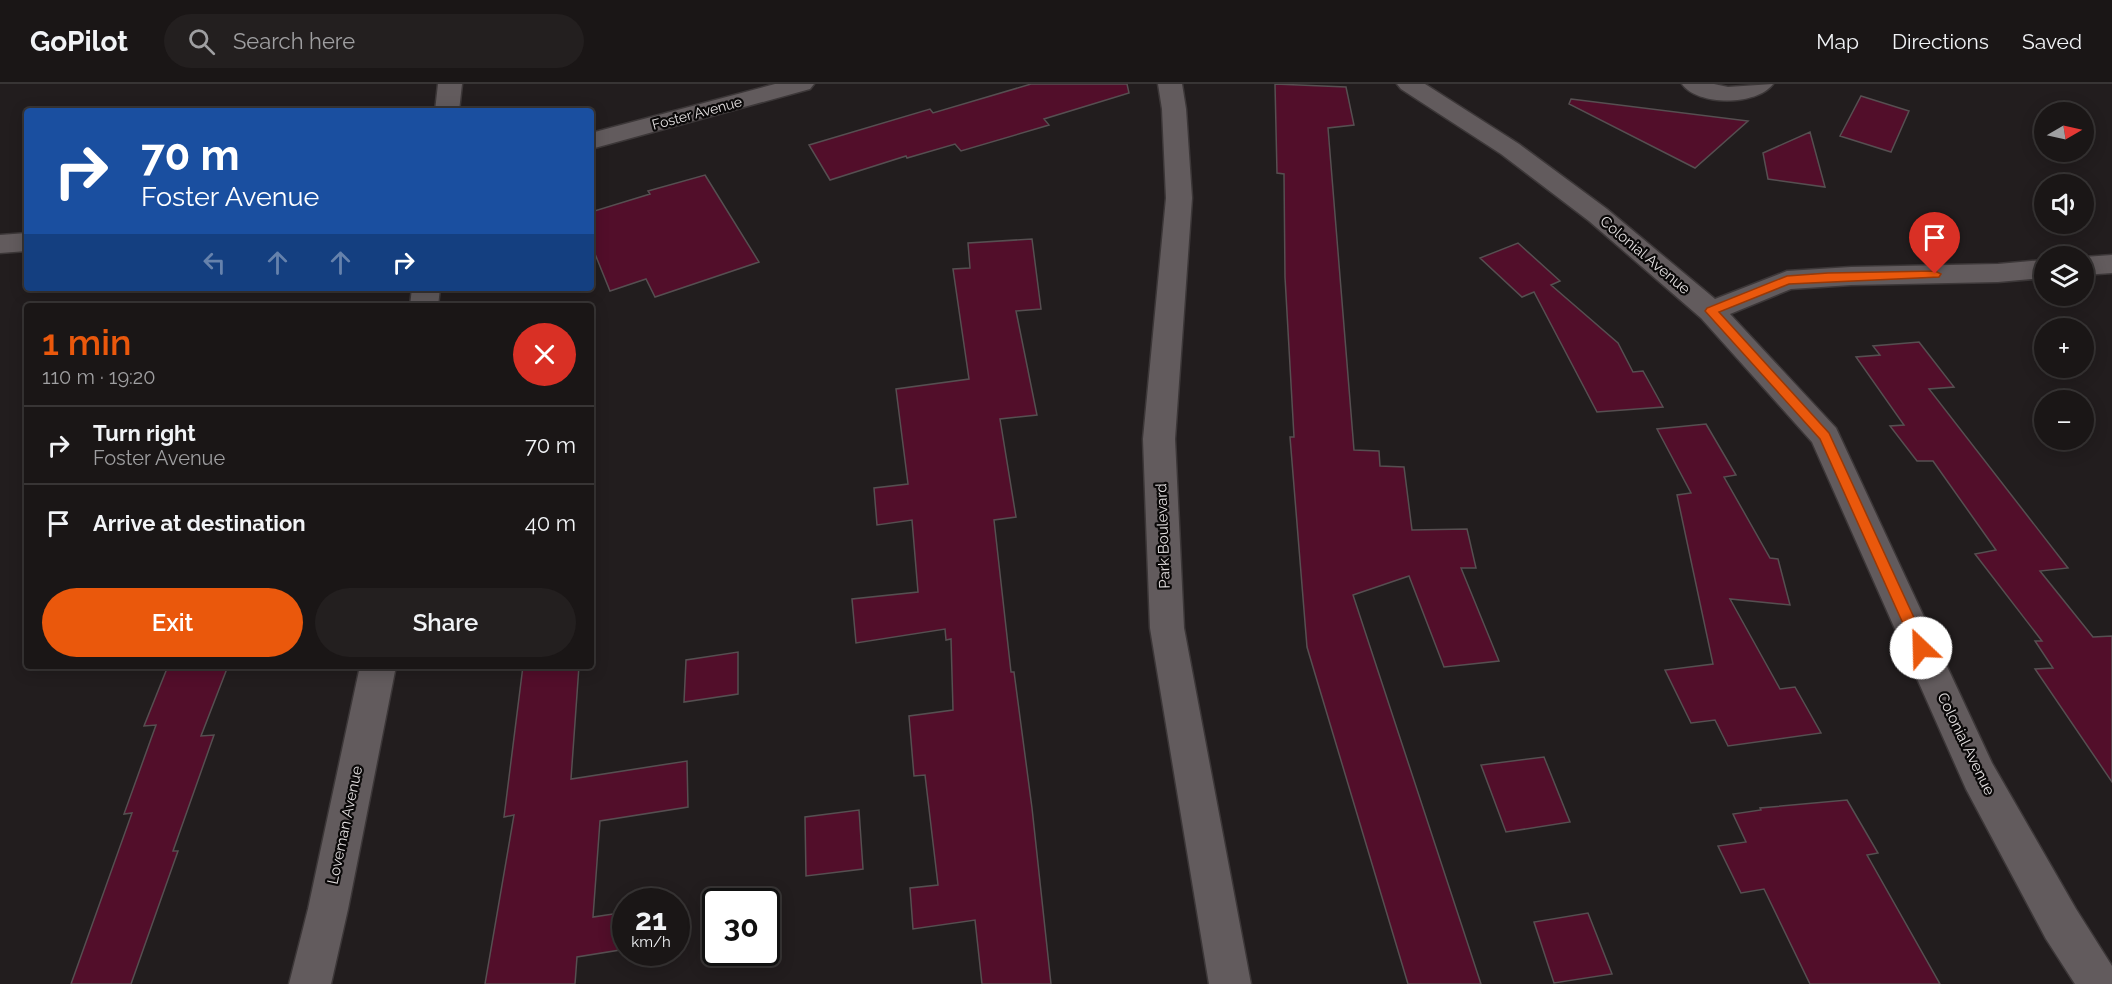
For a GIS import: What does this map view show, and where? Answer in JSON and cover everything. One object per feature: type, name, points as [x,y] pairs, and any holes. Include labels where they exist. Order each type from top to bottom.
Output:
[{"type":"street","points":[[447,108],[450,84]]},
{"type":"street","name":"Foster Avenue","points":[[594,140],[802,84]]},
{"type":"street","name":"Park Boulevard","points":[[1170,84],[1175,120],[1179,198],[1159,439],[1167,628],[1230,984]]},
{"type":"street","name":"Colonial Avenue","points":[[1409,84],[1510,149],[1598,215],[1711,311],[1825,436],[1979,776],[2061,924],[2099,984]]},
{"type":"street","points":[[1694,84],[1719,93],[1738,94],[1753,90],[1761,84]]},
{"type":"street","points":[[0,244],[24,242]]},
{"type":"street","points":[[2094,265],[2112,264]]},
{"type":"street","points":[[1711,311],[1787,280],[2034,270]]},
{"type":"street","name":"Loveman Avenue","points":[[310,984],[328,909],[377,669]]},
{"type":"building","points":[[1031,84],[1127,84],[1129,93],[1044,119],[1049,125],[961,151],[955,144],[907,158],[906,156],[830,180],[809,145],[930,109],[933,113]]},
{"type":"building","points":[[1275,84],[1346,87],[1354,125],[1328,128],[1354,450],[1379,451],[1380,466],[1404,467],[1412,530],[1467,529],[1476,568],[1461,568],[1499,661],[1444,667],[1409,576],[1353,595],[1481,984],[1408,984],[1307,647],[1290,437],[1294,437],[1285,277],[1284,174],[1277,173]]},
{"type":"building","points":[[1861,96],[1909,111],[1891,152],[1840,136]]},
{"type":"building","points":[[1571,99],[1748,121],[1695,168],[1569,104]]},
{"type":"building","points":[[1810,132],[1825,187],[1768,179],[1763,153]]},
{"type":"building","points":[[705,175],[759,262],[655,297],[646,279],[610,291],[594,251],[594,211],[650,194],[648,191]]},
{"type":"building","points":[[1032,239],[1041,309],[1016,311],[1037,415],[1000,419],[1016,517],[994,520],[1011,672],[1014,672],[1032,808],[1051,984],[982,984],[975,920],[913,929],[910,888],[938,885],[925,775],[914,776],[909,716],[953,710],[951,639],[946,640],[945,629],[856,643],[852,599],[918,592],[912,520],[877,525],[874,488],[908,484],[896,389],[969,379],[953,269],[970,268],[968,243]]},
{"type":"building","points":[[1518,243],[1560,281],[1551,285],[1618,343],[1633,372],[1643,371],[1663,407],[1597,412],[1534,292],[1522,297],[1480,258]]},
{"type":"building","points":[[1919,342],[1954,387],[1929,389],[2068,568],[2040,571],[2093,637],[2112,636],[2112,782],[2035,669],[2053,668],[2035,641],[2042,641],[1975,554],[1996,550],[1933,461],[1917,461],[1890,426],[1904,425],[1856,357],[1880,355],[1873,346]]},
{"type":"building","points":[[1706,424],[1736,475],[1724,477],[1770,558],[1778,559],[1790,605],[1730,599],[1780,689],[1795,687],[1821,733],[1728,746],[1715,720],[1691,723],[1665,670],[1713,664],[1677,495],[1691,493],[1657,429]]},
{"type":"building","points":[[738,652],[738,694],[684,702],[686,660]]},
{"type":"building","points":[[167,669],[227,669],[201,736],[214,735],[173,851],[178,851],[131,984],[71,984],[132,813],[124,814],[156,725],[144,726]]},
{"type":"building","points":[[523,669],[579,669],[571,779],[687,761],[688,807],[600,821],[593,917],[612,914],[612,951],[577,957],[575,984],[485,984],[514,815],[504,817]]},
{"type":"building","points":[[1544,757],[1570,822],[1506,832],[1481,765]]},
{"type":"building","points":[[1847,800],[1878,853],[1867,855],[1940,984],[1810,984],[1764,889],[1741,893],[1718,846],[1746,842],[1733,814],[1761,810],[1760,808]]},
{"type":"building","points":[[859,810],[863,869],[806,876],[805,817]]},
{"type":"building","points":[[1588,913],[1612,974],[1554,983],[1534,922]]},
{"type":"route","points":[[1921,648],[1825,436],[1711,311],[1787,280],[1935,274]]}]
